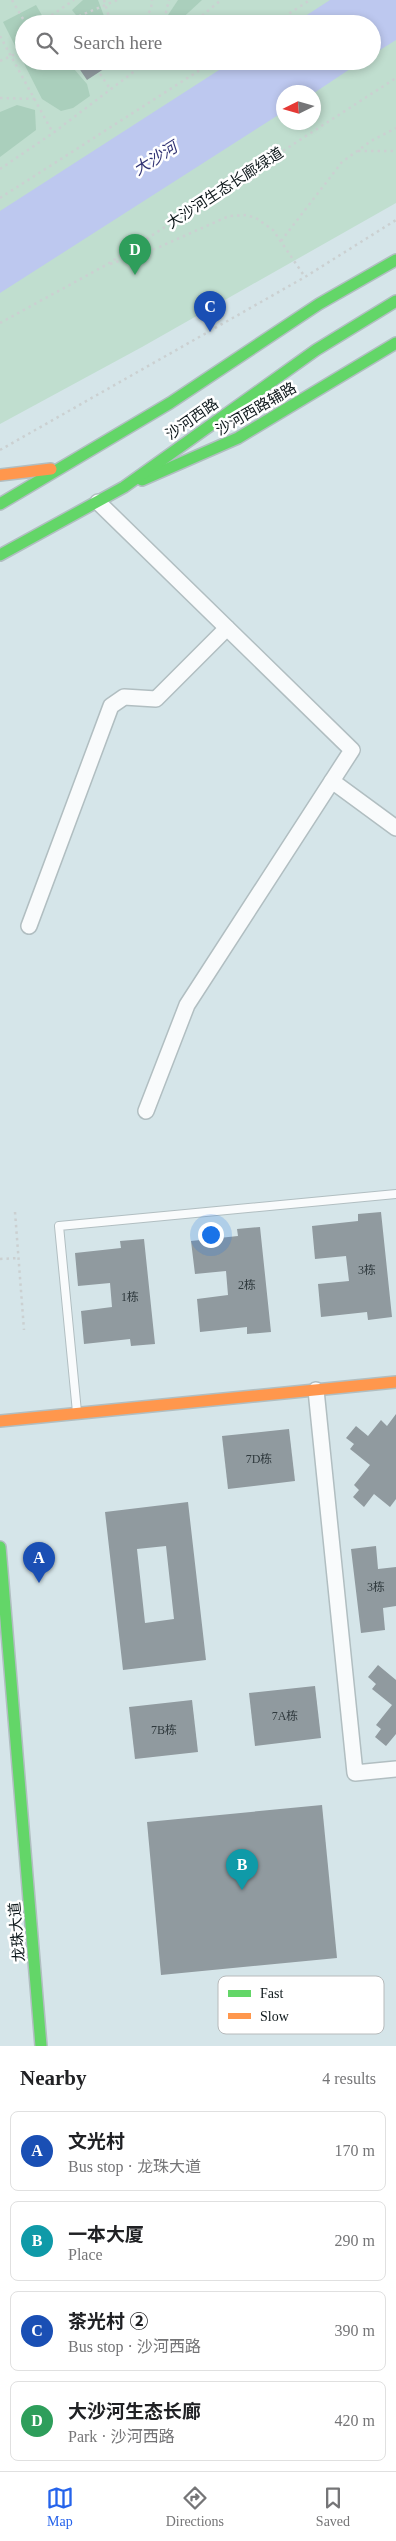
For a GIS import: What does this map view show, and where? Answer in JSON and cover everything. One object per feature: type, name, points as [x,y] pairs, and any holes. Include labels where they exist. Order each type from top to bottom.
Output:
[{"type":"main road","name":"沙河西路","points":[[0,504],[170,403],[319,304],[396,260]]},
{"type":"main road","name":"沙河西路","points":[[0,555],[124,487],[316,350],[396,301]]},
{"type":"main road","name":"沙河西路辅路","points":[[124,487],[185,463],[238,438],[396,343]]},
{"type":"main road","points":[[0,476],[34,473],[68,464]]},
{"type":"main road","points":[[0,569],[35,536]]},
{"type":"main road","points":[[0,1421],[396,1382]]},
{"type":"main road","name":"龙珠大道","points":[[0,1547],[41,2046]]},
{"type":"street","points":[[98,502],[352,750],[187,1005],[146,1111]]},
{"type":"street","points":[[29,926],[110,706],[124,697],[156,699],[227,628]]},
{"type":"street","points":[[332,781],[396,828]]},
{"type":"street","points":[[316,1390],[355,1773],[396,1769]]},
{"type":"lane","points":[[77,1413],[59,1226],[396,1194]]},
{"type":"path","points":[[12,0],[21,15]]},
{"type":"path","points":[[52,15],[74,0]]},
{"type":"path","points":[[104,0],[108,15]]},
{"type":"path","points":[[82,15],[117,0]]},
{"type":"path","points":[[147,15],[151,9],[152,0]]},
{"type":"path","points":[[165,15],[169,0]]},
{"type":"path","points":[[203,15],[221,0]]},
{"type":"path","points":[[287,15],[310,0]]},
{"type":"path","points":[[0,36],[15,63]]},
{"type":"path","points":[[0,61],[15,55]]},
{"type":"path","points":[[19,70],[53,132]]},
{"type":"path","points":[[0,169],[111,90],[135,70]]},
{"type":"path","points":[[0,198],[200,70]]},
{"type":"path","points":[[100,74],[111,90]]},
{"type":"path","name":"大沙河生态长廊绿道","points":[[0,323],[106,266],[396,78]]},
{"type":"path","points":[[0,98],[34,99]]},
{"type":"path","points":[[281,241],[334,171],[356,151],[396,128]]},
{"type":"path","points":[[356,151],[396,151]]},
{"type":"path","points":[[106,266],[148,252],[220,220],[238,215],[256,218],[265,223],[281,241],[305,277]]},
{"type":"path","points":[[0,450],[305,277],[396,220]]},
{"type":"path","points":[[15,1212],[24,1330]]},
{"type":"path","points":[[0,1259],[19,1258]]},
{"type":"green space","points":[[0,0],[396,0],[396,203],[142,347],[0,424]]},
{"type":"green space","points":[[83,0],[98,0],[104,15],[76,15],[72,10]]},
{"type":"green space","points":[[178,0],[202,0],[186,15],[168,15]]},
{"type":"green space","points":[[36,5],[42,15],[17,15]]},
{"type":"green space","points":[[15,16],[15,46],[3,22]]},
{"type":"green space","points":[[27,70],[75,70],[87,84],[90,96],[73,108],[61,111],[42,99]]},
{"type":"green space","points":[[17,105],[35,110],[36,130],[0,157],[0,112]]},
{"type":"water","points":[[330,0],[396,0],[396,40],[381,49],[381,15],[307,15]]},
{"type":"water","name":"大沙河","points":[[219,70],[348,70],[321,88],[321,85],[276,85],[276,116],[0,293],[0,211]]},
{"type":"building","points":[[80,70],[102,70],[87,80]]},
{"type":"building","points":[[381,1212],[392,1317],[368,1320],[367,1312],[321,1317],[318,1284],[349,1281],[346,1256],[315,1259],[312,1226],[358,1221],[358,1214]]},
{"type":"building","points":[[260,1227],[271,1332],[247,1334],[247,1327],[200,1332],[197,1299],[228,1295],[226,1271],[195,1274],[191,1241],[238,1236],[237,1229]]},
{"type":"building","points":[[144,1239],[155,1344],[131,1346],[130,1339],[84,1344],[81,1311],[112,1307],[110,1283],[78,1286],[75,1253],[121,1248],[120,1241]]},
{"type":"building","points":[[396,1414],[396,1499],[390,1507],[374,1494],[364,1507],[353,1497],[359,1490],[354,1485],[370,1465],[350,1449],[354,1444],[346,1438],[356,1426],[368,1436],[381,1420],[387,1426]]},
{"type":"building","points":[[289,1429],[295,1481],[228,1489],[222,1436]]},
{"type":"building","points":[[188,1502],[206,1660],[123,1670],[105,1512]],"holes":[[[166,1546],[174,1619],[145,1623],[137,1549]]]},
{"type":"building","points":[[376,1546],[378,1569],[396,1567],[396,1606],[383,1608],[385,1630],[361,1633],[351,1549]]},
{"type":"building","points":[[378,1665],[396,1680],[396,1734],[386,1746],[375,1737],[381,1729],[376,1725],[392,1705],[372,1689],[376,1684],[368,1677]]},
{"type":"building","points":[[315,1686],[321,1738],[255,1746],[249,1693]]},
{"type":"building","points":[[192,1700],[198,1752],[135,1759],[129,1707]]},
{"type":"building","points":[[322,1805],[337,1958],[161,1975],[147,1822]]},
{"type":"traffic: fast","points":[[0,504],[170,403],[319,304],[396,260]]},
{"type":"traffic: fast","points":[[0,555],[124,487],[316,350],[396,301]]},
{"type":"traffic: fast","points":[[142,480],[238,438],[396,343]]},
{"type":"traffic: fast","points":[[0,1547],[41,2046]]},
{"type":"traffic: slow","points":[[0,475],[51,469]]},
{"type":"traffic: slow","points":[[0,1421],[396,1382]]},
{"type":"place","name":"大沙河生态长廊","points":[[135,275]]},
{"type":"place","name":"茶光村 ②","points":[[210,332]]},
{"type":"place","name":"文光村","points":[[39,1583]]},
{"type":"place","name":"一本大厦","points":[[242,1890]]}]
